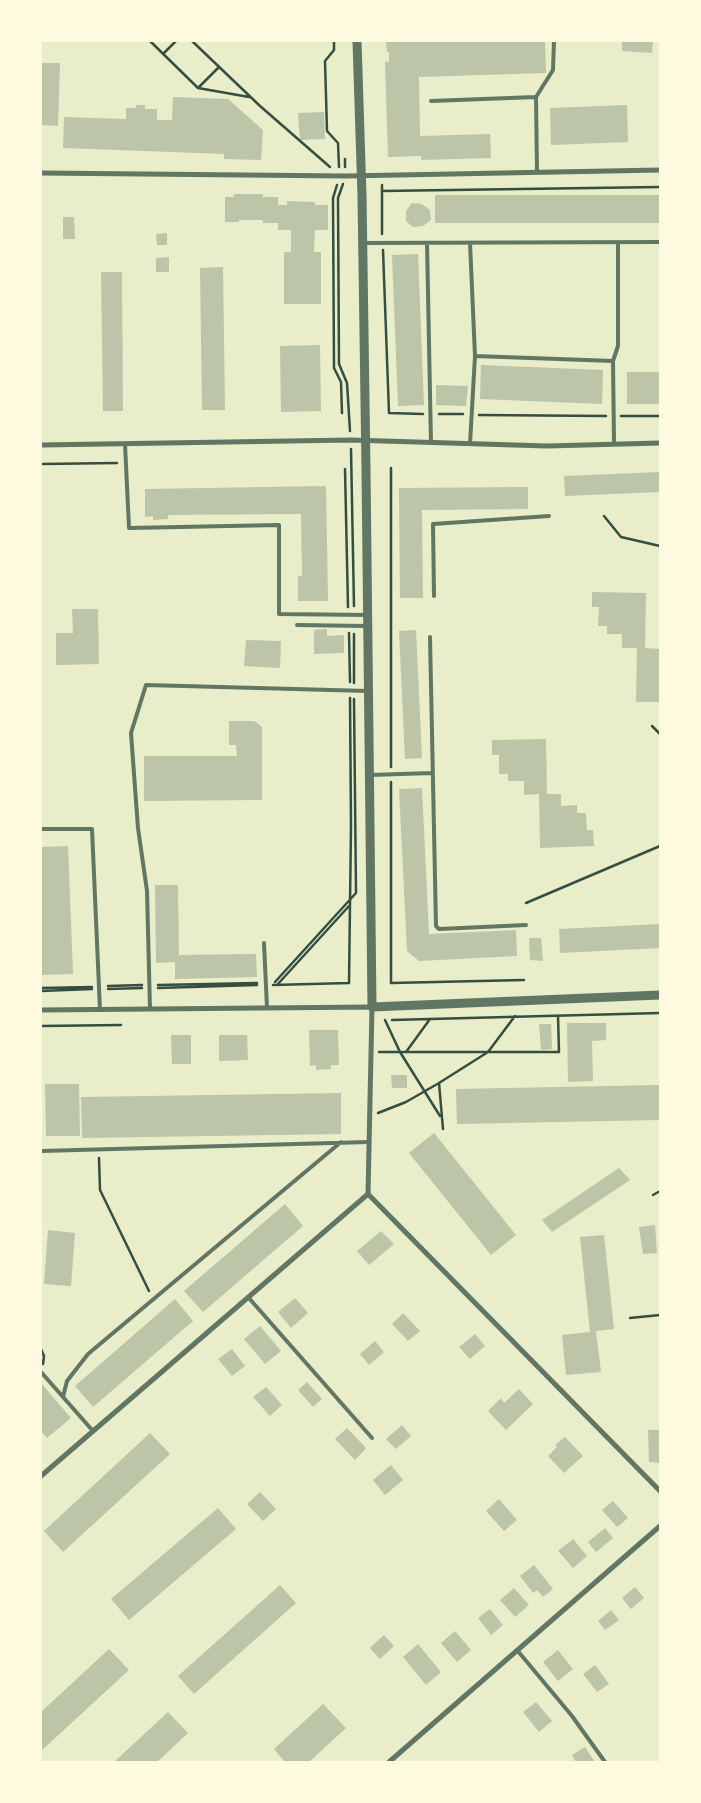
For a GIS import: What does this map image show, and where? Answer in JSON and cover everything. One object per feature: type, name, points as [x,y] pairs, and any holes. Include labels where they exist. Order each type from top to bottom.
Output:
[{"type":"street","points":[[357,41],[361,175],[370,775],[372,1007],[368,1194],[660,1491]]},
{"type":"street","points":[[41,173],[343,176],[660,170]]},
{"type":"street","points":[[41,445],[351,440],[547,446],[660,443]]},
{"type":"street","points":[[41,1010],[372,1007],[660,995]]},
{"type":"street","points":[[41,1476],[368,1194]]},
{"type":"street","points":[[389,1762],[660,1526]]},
{"type":"lane","points":[[537,172],[536,97],[553,70],[554,41]]},
{"type":"lane","points":[[431,102],[536,97]]},
{"type":"lane","points":[[362,243],[660,242]]},
{"type":"lane","points":[[427,243],[431,443]]},
{"type":"lane","points":[[470,243],[474,356],[470,444]]},
{"type":"lane","points":[[614,443],[613,361],[618,346],[618,243]]},
{"type":"lane","points":[[474,356],[613,361]]},
{"type":"lane","points":[[125,444],[129,528],[279,525],[279,614],[368,615]]},
{"type":"lane","points":[[434,596],[433,524],[549,516]]},
{"type":"lane","points":[[297,625],[368,626]]},
{"type":"lane","points":[[430,637],[437,928],[526,925]]},
{"type":"lane","points":[[150,1009],[146,891],[138,828],[131,733],[146,685],[369,691]]},
{"type":"lane","points":[[370,775],[432,773]]},
{"type":"lane","points":[[41,829],[92,829],[100,1010]]},
{"type":"lane","points":[[264,943],[267,1008]]},
{"type":"lane","points":[[63,1397],[67,1381],[88,1354],[341,1142]]},
{"type":"lane","points":[[41,1150],[369,1142]]},
{"type":"lane","points":[[248,1298],[372,1438]]},
{"type":"lane","points":[[42,1373],[93,1431]]},
{"type":"lane","points":[[517,1650],[572,1716],[605,1762]]},
{"type":"path","points":[[150,41],[198,88],[250,97]]},
{"type":"path","points":[[163,54],[176,41]]},
{"type":"path","points":[[192,41],[250,97],[343,176]]},
{"type":"path","points":[[334,41],[334,50],[325,61],[327,131],[338,143],[343,176],[333,198],[334,368],[341,382],[342,414]]},
{"type":"path","points":[[198,88],[219,67]]},
{"type":"path","points":[[345,158],[338,198],[339,364],[347,383],[351,440],[351,614]]},
{"type":"path","points":[[382,174],[382,243],[389,413],[660,416]]},
{"type":"path","points":[[382,191],[660,187]]},
{"type":"path","points":[[41,464],[126,463]]},
{"type":"path","points":[[390,468],[391,983],[524,980]]},
{"type":"path","points":[[345,469],[351,614]]},
{"type":"path","points":[[604,516],[621,537],[660,546]]},
{"type":"path","points":[[350,905],[276,985],[349,984],[350,905],[352,690],[352,626]]},
{"type":"path","points":[[41,988],[274,983],[356,893],[352,690]]},
{"type":"path","points":[[652,726],[660,734]]},
{"type":"path","points":[[526,903],[660,846]]},
{"type":"path","points":[[392,1020],[660,1014]]},
{"type":"path","points":[[379,1052],[559,1052],[558,1015]]},
{"type":"path","points":[[378,1113],[406,1102],[488,1052],[515,1016]]},
{"type":"path","points":[[406,1052],[430,1019]]},
{"type":"path","points":[[385,1020],[400,1052],[441,1117]]},
{"type":"path","points":[[41,1026],[121,1025]]},
{"type":"path","points":[[439,1082],[442,1129]]},
{"type":"path","points":[[99,1149],[100,1190],[153,1300]]},
{"type":"path","points":[[653,1195],[660,1191]]},
{"type":"path","points":[[630,1318],[660,1315]]},
{"type":"path","points":[[41,1349],[44,1356],[42,1373]]},
{"type":"building","points":[[386,41],[545,41],[546,73],[419,77],[420,136],[490,134],[491,158],[421,160],[421,156],[388,157],[385,62],[389,62],[389,52],[387,52]]},
{"type":"building","points":[[622,41],[653,41],[652,53],[622,51]]},
{"type":"building","points":[[41,63],[60,63],[58,126],[41,125]]},
{"type":"building","points":[[173,97],[228,99],[263,130],[261,160],[224,159],[224,154],[63,148],[64,117],[126,119],[126,108],[136,108],[136,105],[145,105],[145,109],[157,109],[157,120],[172,120]]},
{"type":"building","points":[[627,105],[628,142],[551,145],[550,108]]},
{"type":"building","points":[[324,112],[325,139],[300,140],[298,113]]},
{"type":"building","points":[[234,194],[263,194],[263,197],[278,197],[278,205],[287,205],[287,201],[315,202],[315,205],[328,205],[328,230],[315,230],[314,252],[321,252],[321,304],[284,304],[284,252],[291,252],[291,230],[278,230],[278,223],[263,223],[263,220],[225,222],[225,197],[234,197]]},
{"type":"building","points":[[435,195],[660,195],[660,223],[435,223]]},
{"type":"building","points":[[412,203],[422,204],[430,210],[431,220],[423,226],[413,227],[406,221],[406,211]]},
{"type":"building","points":[[63,217],[74,217],[75,239],[63,239]]},
{"type":"building","points":[[167,233],[167,245],[157,245],[156,234]]},
{"type":"building","points":[[418,254],[424,405],[398,406],[392,255]]},
{"type":"building","points":[[169,257],[169,272],[156,272],[156,258]]},
{"type":"building","points":[[223,267],[225,410],[202,410],[200,268]]},
{"type":"building","points":[[101,272],[122,272],[123,411],[103,411]]},
{"type":"building","points":[[320,345],[321,411],[281,412],[280,346]]},
{"type":"building","points":[[481,365],[603,370],[602,404],[480,399]]},
{"type":"building","points":[[627,372],[660,372],[660,404],[627,404]]},
{"type":"building","points":[[436,385],[468,386],[466,406],[436,405]]},
{"type":"building","points":[[660,472],[660,492],[565,496],[564,476]]},
{"type":"building","points":[[326,486],[328,601],[298,601],[298,576],[302,576],[301,514],[168,515],[168,519],[153,520],[153,516],[145,517],[145,489]]},
{"type":"building","points":[[528,487],[528,509],[422,510],[423,598],[400,598],[399,488]]},
{"type":"building","points":[[592,592],[646,593],[645,648],[659,649],[660,702],[636,702],[637,648],[622,648],[622,634],[607,634],[607,626],[598,626],[599,607],[592,607]]},
{"type":"building","points":[[72,609],[98,609],[99,664],[56,665],[56,633],[73,633]]},
{"type":"building","points":[[327,629],[327,636],[344,635],[344,653],[314,654],[314,630]]},
{"type":"building","points":[[416,630],[422,758],[405,759],[399,631]]},
{"type":"building","points":[[246,640],[281,641],[280,668],[244,666]]},
{"type":"building","points":[[229,721],[252,721],[262,727],[262,800],[144,801],[144,756],[237,756],[236,745],[229,745]]},
{"type":"building","points":[[546,739],[547,794],[561,794],[561,806],[577,805],[577,813],[586,813],[587,830],[593,830],[594,846],[540,848],[539,794],[524,795],[524,781],[508,781],[508,774],[499,774],[499,755],[492,755],[492,740]]},
{"type":"building","points":[[422,788],[429,934],[516,930],[517,956],[419,961],[407,951],[399,789]]},
{"type":"building","points":[[68,846],[73,974],[41,975],[41,847]]},
{"type":"building","points":[[155,885],[178,885],[179,955],[256,954],[257,977],[175,979],[175,962],[156,963]]},
{"type":"building","points":[[660,924],[660,948],[560,953],[559,929]]},
{"type":"building","points":[[529,938],[541,938],[543,961],[530,960]]},
{"type":"building","points":[[567,1023],[606,1023],[606,1040],[592,1041],[593,1081],[568,1082]]},
{"type":"building","points":[[539,1024],[551,1024],[552,1049],[541,1050]]},
{"type":"building","points":[[309,1030],[338,1030],[339,1065],[331,1065],[331,1069],[316,1070],[316,1065],[310,1066]]},
{"type":"building","points":[[171,1035],[191,1035],[191,1064],[172,1064]]},
{"type":"building","points":[[219,1035],[247,1035],[248,1060],[219,1061]]},
{"type":"building","points":[[391,1075],[407,1075],[407,1088],[392,1088]]},
{"type":"building","points":[[45,1084],[79,1084],[80,1136],[46,1136]]},
{"type":"building","points":[[660,1085],[660,1120],[457,1124],[456,1089]]},
{"type":"building","points":[[341,1093],[341,1134],[82,1138],[81,1097]]},
{"type":"building","points":[[434,1133],[516,1235],[491,1255],[409,1153]]},
{"type":"building","points":[[619,1168],[630,1180],[552,1232],[542,1220]]},
{"type":"building","points":[[285,1204],[303,1226],[203,1312],[184,1291]]},
{"type":"building","points":[[655,1225],[657,1253],[643,1254],[639,1227]]},
{"type":"building","points":[[48,1230],[75,1233],[71,1286],[44,1284]]},
{"type":"building","points":[[381,1231],[394,1244],[369,1265],[357,1251]]},
{"type":"building","points":[[604,1235],[614,1329],[596,1331],[601,1372],[566,1375],[562,1335],[590,1332],[580,1237]]},
{"type":"building","points":[[295,1298],[308,1313],[291,1328],[278,1312]]},
{"type":"building","points":[[175,1299],[193,1321],[93,1407],[75,1386]]},
{"type":"building","points":[[403,1313],[420,1331],[408,1341],[392,1324]]},
{"type":"building","points":[[260,1326],[281,1351],[265,1364],[244,1339]]},
{"type":"building","points":[[475,1334],[485,1346],[470,1359],[459,1347]]},
{"type":"building","points":[[375,1341],[384,1352],[369,1365],[360,1354]]},
{"type":"building","points":[[232,1349],[245,1366],[232,1376],[218,1359]]},
{"type":"building","points":[[307,1382],[322,1399],[313,1407],[298,1390]]},
{"type":"building","points":[[41,1383],[71,1418],[47,1438],[41,1431]]},
{"type":"building","points":[[266,1387],[282,1405],[270,1416],[253,1397]]},
{"type":"building","points":[[519,1389],[533,1404],[506,1430],[488,1411],[501,1398],[504,1403]]},
{"type":"building","points":[[402,1425],[411,1436],[396,1449],[386,1439]]},
{"type":"building","points":[[347,1428],[366,1448],[355,1460],[335,1439]]},
{"type":"building","points":[[648,1430],[660,1430],[660,1463],[649,1462]]},
{"type":"building","points":[[150,1433],[170,1454],[63,1552],[44,1531]]},
{"type":"building","points":[[565,1437],[583,1456],[564,1473],[548,1456],[557,1447],[555,1445]]},
{"type":"building","points":[[391,1465],[403,1480],[385,1495],[373,1480]]},
{"type":"building","points":[[260,1492],[276,1509],[263,1521],[247,1504]]},
{"type":"building","points":[[499,1499],[517,1520],[504,1531],[486,1511]]},
{"type":"building","points":[[613,1501],[628,1518],[617,1527],[602,1510]]},
{"type":"building","points":[[218,1508],[236,1529],[129,1620],[111,1599]]},
{"type":"building","points":[[605,1528],[613,1538],[596,1552],[588,1542]]},
{"type":"building","points":[[573,1539],[587,1556],[573,1568],[558,1551]]},
{"type":"building","points":[[534,1565],[553,1589],[543,1597],[537,1590],[533,1593],[520,1576]]},
{"type":"building","points":[[280,1585],[296,1603],[194,1694],[178,1676]]},
{"type":"building","points":[[635,1587],[644,1598],[631,1609],[622,1598]]},
{"type":"building","points":[[514,1588],[529,1605],[515,1617],[500,1600]]},
{"type":"building","points":[[490,1609],[503,1625],[491,1635],[478,1618]]},
{"type":"building","points":[[611,1610],[619,1620],[605,1630],[598,1621]]},
{"type":"building","points":[[455,1631],[471,1650],[457,1662],[441,1643]]},
{"type":"building","points":[[384,1635],[394,1646],[380,1659],[370,1648]]},
{"type":"building","points":[[418,1644],[441,1672],[426,1685],[403,1657]]},
{"type":"building","points":[[109,1649],[129,1670],[41,1751],[41,1712]]},
{"type":"building","points":[[558,1650],[573,1669],[558,1681],[543,1662]]},
{"type":"building","points":[[595,1665],[609,1684],[597,1692],[583,1674]]},
{"type":"building","points":[[536,1702],[552,1721],[539,1732],[523,1712]]},
{"type":"building","points":[[323,1704],[346,1728],[309,1762],[285,1762],[274,1749]]},
{"type":"building","points":[[168,1712],[188,1733],[157,1762],[114,1762]]},
{"type":"building","points":[[585,1747],[595,1762],[576,1762],[572,1755]]}]
